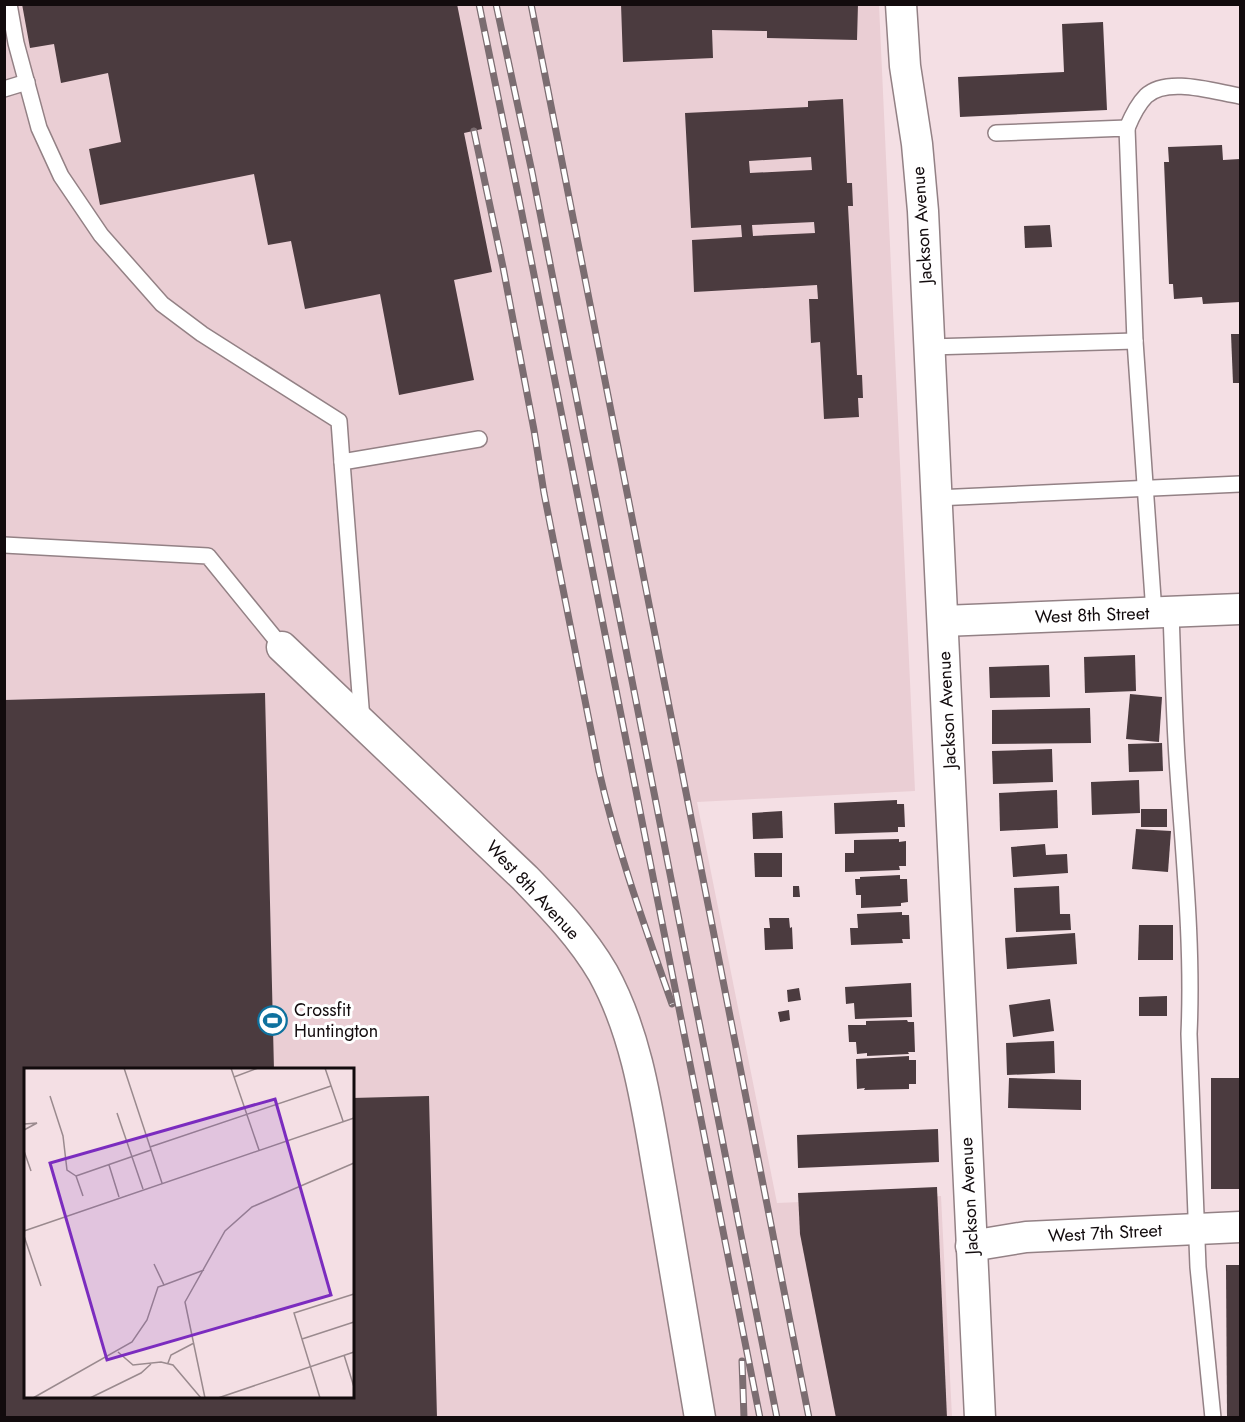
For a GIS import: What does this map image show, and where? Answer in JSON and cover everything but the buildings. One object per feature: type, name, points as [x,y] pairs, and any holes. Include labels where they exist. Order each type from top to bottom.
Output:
[{"type":"street","name":"Jackson Avenue","points":[[901,4],[905,66],[917,144],[922,200],[980,1418]]},
{"type":"street","name":"West 8th Street","points":[[943,621],[1240,609]]},
{"type":"street","name":"West 8th Avenue","points":[[282,647],[554,908],[602,972],[617,1003],[635,1058],[647,1109],[700,1418]]},
{"type":"street","name":"West 7th Street","points":[[971,1246],[1026,1237],[1240,1227]]},
{"type":"lane","points":[[9,4],[16,43],[39,128],[61,176],[101,235],[162,304],[202,334],[339,421],[362,722]]},
{"type":"lane","points":[[4,89],[27,82]]},
{"type":"lane","points":[[1214,1418],[1198,1267],[1189,1034],[1191,998],[1189,931],[1178,769],[1147,488],[1135,340],[1127,128],[1136,108],[1147,95],[1159,88],[1175,85],[1240,96]]},
{"type":"lane","points":[[996,133],[1127,128]]},
{"type":"lane","points":[[929,347],[1135,340]]},
{"type":"lane","points":[[342,462],[478,439]]},
{"type":"lane","points":[[936,498],[1240,484]]},
{"type":"lane","points":[[4,545],[208,556],[282,647]]},
{"type":"shaded area","points":[[5,5],[879,5],[915,791],[697,802],[777,1203],[941,1196],[952,1417],[5,1418]]},
{"type":"railway","points":[[479,4],[760,1418]]},
{"type":"railway","points":[[496,4],[532,172],[777,1418]]},
{"type":"railway","points":[[531,4],[809,1418]]},
{"type":"railway","points":[[474,131],[503,267],[544,493],[599,771],[623,859],[672,1004]]},
{"type":"railway","points":[[742,1361],[744,1418]]},
{"type":"place","name":"Crossfit Huntington","points":[[273,1020]]}]
